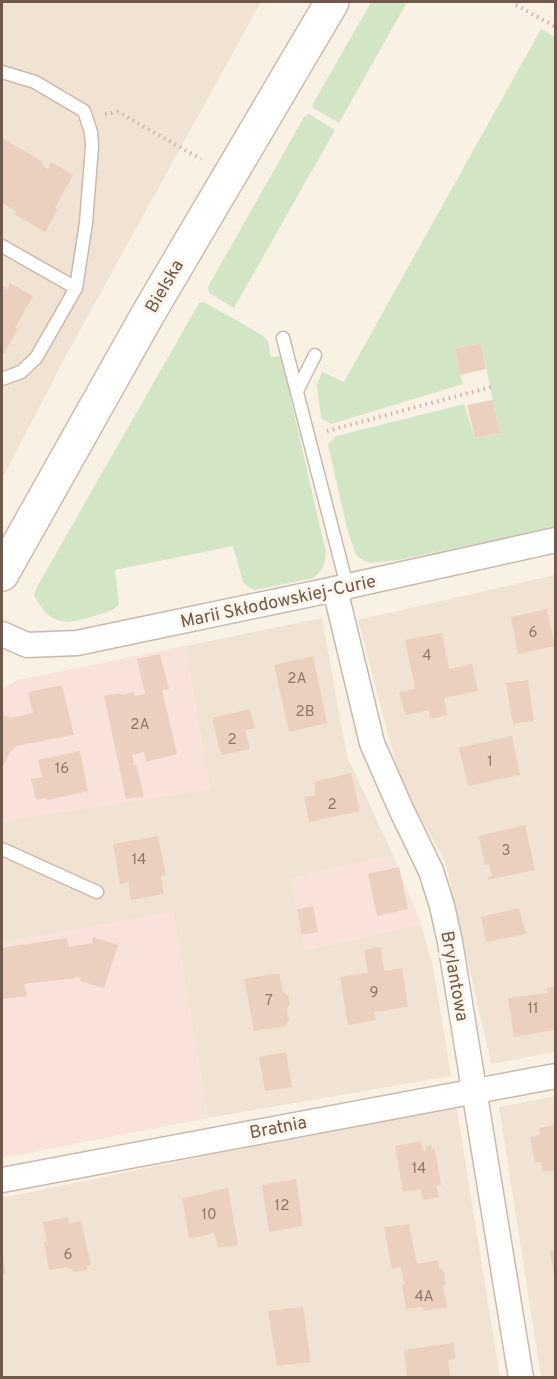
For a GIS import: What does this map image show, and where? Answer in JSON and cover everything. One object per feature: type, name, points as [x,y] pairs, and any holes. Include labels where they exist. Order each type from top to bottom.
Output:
[{"type":"main road","name":"Bielska","points":[[2,574],[148,314],[332,2]]},
{"type":"street","name":"Marii Skłodowskiej-Curie","points":[[2,634],[27,645],[77,643],[341,588],[555,540]]},
{"type":"street","name":"Brylantowa","points":[[341,588],[372,743],[399,807],[431,871],[442,906],[475,1090],[521,1377]]},
{"type":"street","name":"Bratnia","points":[[2,1180],[555,1076]]},
{"type":"lane","points":[[2,72],[35,82],[84,111],[91,132],[92,146],[86,223],[76,288],[36,358],[21,372],[2,380]]},
{"type":"lane","points":[[2,246],[76,288]]},
{"type":"lane","points":[[283,338],[309,436],[341,588]]},
{"type":"lane","points":[[297,391],[315,356]]},
{"type":"lane","points":[[2,849],[97,892]]},
{"type":"path","points":[[516,5],[555,27]]},
{"type":"path","points":[[87,117],[118,112],[201,159]]},
{"type":"path","points":[[309,436],[490,387]]},
{"type":"shaded area","points":[[2,2],[261,2],[69,350],[2,479]]},
{"type":"shaded area","points":[[555,575],[555,1052],[491,1064],[445,861],[401,783],[358,620]]},
{"type":"shaded area","points":[[322,618],[347,756],[393,855],[291,878],[306,950],[421,924],[433,966],[451,1076],[208,1118],[173,912],[2,943],[2,821],[210,789],[185,646]]},
{"type":"shaded area","points":[[185,646],[210,789],[2,821],[2,689],[18,680]]},
{"type":"shaded area","points":[[393,855],[421,924],[305,950],[291,878]]},
{"type":"shaded area","points":[[173,912],[208,1118],[2,1158],[2,943]]},
{"type":"shaded area","points":[[555,1096],[555,1377],[541,1377],[499,1107]]},
{"type":"shaded area","points":[[456,1104],[500,1377],[2,1377],[2,1198]]},
{"type":"green space","points":[[371,2],[407,2],[339,123],[313,108],[313,104]]},
{"type":"green space","points":[[541,29],[555,37],[555,527],[398,560],[371,563],[364,561],[356,555],[347,528],[328,445],[336,436],[464,404],[475,438],[500,433],[481,343],[455,348],[463,384],[331,424],[321,418],[317,385],[322,372],[344,382]]},
{"type":"green space","points":[[309,114],[335,130],[234,308],[209,293],[208,287],[304,117]]},
{"type":"green space","points":[[204,302],[262,335],[268,341],[271,357],[281,356],[326,553],[323,567],[313,578],[255,590],[243,582],[233,546],[115,570],[119,604],[114,609],[74,621],[58,620],[40,605],[34,595],[37,587],[199,303]]},
{"type":"building","points":[[2,138],[42,161],[43,166],[48,169],[51,162],[73,175],[45,232],[14,214],[16,211],[2,203]]},
{"type":"building","points":[[10,283],[33,296],[4,353],[2,352],[2,286],[7,289]]},
{"type":"building","points":[[481,343],[486,369],[460,375],[455,348]]},
{"type":"building","points":[[493,400],[500,433],[475,438],[467,405]]},
{"type":"building","points":[[547,609],[555,646],[518,654],[511,617]]},
{"type":"building","points":[[442,633],[449,669],[472,664],[478,691],[444,698],[447,715],[430,719],[429,710],[405,715],[399,692],[415,689],[405,640]]},
{"type":"building","points":[[160,654],[169,689],[162,690],[177,754],[146,762],[144,752],[132,755],[144,796],[126,799],[104,696],[134,692],[135,696],[145,694],[137,659]]},
{"type":"building","points":[[313,656],[327,723],[289,732],[274,665]]},
{"type":"building","points":[[528,680],[534,721],[513,724],[506,683]]},
{"type":"building","points":[[62,685],[74,735],[16,746],[10,752],[2,768],[2,714],[10,718],[33,713],[28,692]]},
{"type":"building","points":[[250,709],[255,728],[245,730],[250,749],[221,755],[212,718]]},
{"type":"building","points":[[512,736],[520,775],[468,786],[459,748]]},
{"type":"building","points":[[80,751],[88,791],[47,800],[47,798],[36,800],[31,779],[42,777],[38,760]]},
{"type":"building","points":[[351,773],[360,811],[309,822],[304,797],[316,795],[314,782]]},
{"type":"building","points":[[525,825],[535,870],[488,880],[488,877],[492,876],[489,864],[485,865],[479,836]]},
{"type":"building","points":[[158,836],[166,875],[161,876],[164,894],[131,900],[128,882],[120,884],[113,844]]},
{"type":"building","points":[[399,867],[408,909],[377,916],[368,874]]},
{"type":"building","points":[[313,906],[318,932],[302,935],[297,909]]},
{"type":"building","points":[[519,908],[526,934],[486,942],[481,917]]},
{"type":"building","points":[[93,937],[118,945],[104,988],[80,981],[81,978],[75,976],[75,978],[24,984],[27,996],[2,999],[2,948],[67,938],[69,947],[92,943]]},
{"type":"building","points":[[381,947],[384,971],[402,968],[408,1007],[374,1012],[376,1020],[348,1025],[340,977],[368,973],[364,950]]},
{"type":"building","points":[[279,973],[283,992],[288,995],[289,1020],[285,1026],[254,1031],[244,979]]},
{"type":"building","points":[[555,986],[555,1030],[514,1037],[508,998],[548,993],[547,988]]},
{"type":"building","points":[[286,1052],[292,1087],[265,1091],[259,1057]]},
{"type":"building","points":[[555,1125],[555,1170],[543,1172],[541,1162],[535,1163],[530,1137],[540,1135],[539,1128]]},
{"type":"building","points":[[421,1141],[423,1151],[426,1151],[425,1146],[432,1145],[432,1150],[435,1149],[441,1185],[436,1186],[439,1197],[423,1200],[421,1189],[403,1192],[395,1146]]},
{"type":"building","points":[[296,1179],[303,1226],[269,1232],[262,1185]]},
{"type":"building","points":[[228,1188],[238,1245],[218,1248],[214,1233],[189,1239],[182,1198]]},
{"type":"building","points":[[68,1217],[69,1223],[81,1221],[91,1265],[87,1265],[87,1270],[73,1272],[72,1268],[68,1269],[68,1267],[49,1270],[43,1222]]},
{"type":"building","points":[[409,1224],[417,1264],[438,1260],[440,1269],[443,1269],[447,1307],[424,1311],[422,1307],[406,1309],[401,1267],[392,1269],[384,1227]]},
{"type":"building","points":[[555,1250],[555,1276],[554,1276],[550,1251]]},
{"type":"building","points":[[2,1256],[6,1274],[2,1275]]},
{"type":"building","points":[[303,1307],[311,1362],[277,1366],[268,1311]]},
{"type":"building","points":[[453,1343],[456,1358],[448,1360],[450,1377],[407,1377],[404,1350]]}]
